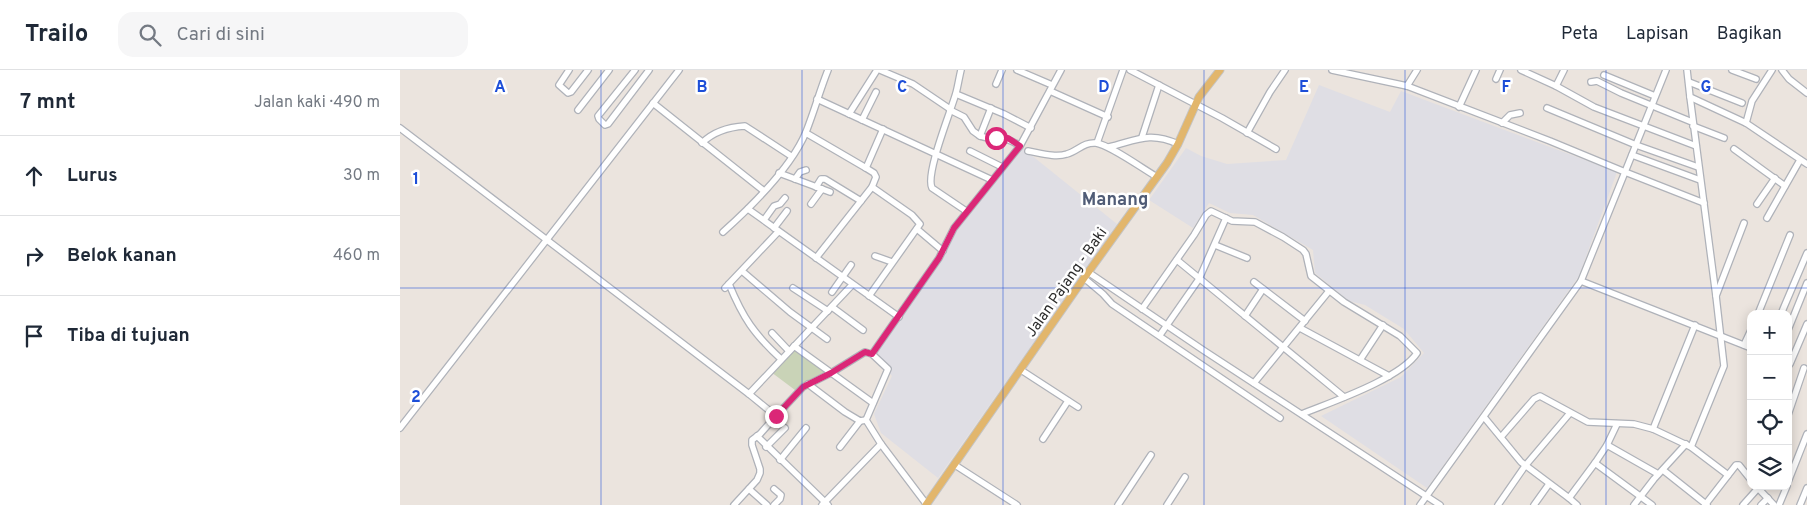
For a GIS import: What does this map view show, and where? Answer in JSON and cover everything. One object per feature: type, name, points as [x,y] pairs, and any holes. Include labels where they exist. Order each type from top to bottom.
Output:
[{"type":"main road","name":"Jalan Pajang - Baki","points":[[927,505],[1088,272],[1157,177],[1178,144],[1202,92],[1220,70]]},
{"type":"street","points":[[569,70],[559,85],[568,93],[572,92],[588,70]]},
{"type":"street","points":[[578,110],[609,70]]},
{"type":"street","points":[[635,70],[598,116],[606,125],[649,70]]},
{"type":"street","points":[[400,428],[679,70]]},
{"type":"street","points":[[722,232],[748,209],[791,156],[806,133],[828,70]]},
{"type":"street","points":[[849,114],[878,70],[912,84],[964,117],[973,131],[980,136],[985,138],[1004,137],[1020,146]]},
{"type":"street","points":[[961,70],[956,94],[948,108],[930,185],[943,197],[966,212]]},
{"type":"street","points":[[996,84],[1002,70]]},
{"type":"street","points":[[1017,70],[1108,117]]},
{"type":"street","points":[[872,354],[943,251],[951,232],[1020,146],[1061,70]]},
{"type":"street","points":[[1098,143],[1123,70]]},
{"type":"street","points":[[1130,70],[1196,104],[1276,149]]},
{"type":"street","points":[[1248,133],[1270,92],[1285,70]]},
{"type":"street","points":[[1332,70],[1407,86],[1704,203]]},
{"type":"street","points":[[1407,86],[1417,70]]},
{"type":"street","points":[[1459,106],[1476,70]]},
{"type":"street","points":[[1496,80],[1500,70]]},
{"type":"street","points":[[1521,70],[1556,86],[1594,107],[1696,146]]},
{"type":"street","points":[[1556,86],[1564,70]]},
{"type":"street","points":[[1420,505],[1581,280],[1666,70]]},
{"type":"street","points":[[1634,505],[1658,474],[1689,445],[1724,366],[1687,70]]},
{"type":"street","points":[[1732,70],[1756,79]]},
{"type":"street","points":[[1746,123],[1752,101],[1772,70]]},
{"type":"street","points":[[1782,70],[1789,80],[1806,90]]},
{"type":"street","points":[[1604,75],[1655,96]]},
{"type":"street","points":[[1591,82],[1597,82],[1724,138]]},
{"type":"street","points":[[1689,82],[1742,103]]},
{"type":"street","points":[[1142,137],[1159,85]]},
{"type":"street","points":[[862,120],[876,92]]},
{"type":"street","points":[[956,94],[991,108],[1031,128]]},
{"type":"street","points":[[1690,97],[1746,123],[1807,164]]},
{"type":"street","points":[[817,99],[992,180]]},
{"type":"street","points":[[653,103],[764,191]]},
{"type":"street","points":[[980,136],[991,108]]},
{"type":"street","points":[[1547,108],[1698,167]]},
{"type":"street","points":[[1502,123],[1510,115],[1520,113]]},
{"type":"street","points":[[702,143],[709,136],[721,131],[745,126],[791,156]]},
{"type":"street","points":[[400,128],[548,239],[776,416]]},
{"type":"street","points":[[866,168],[883,128]]},
{"type":"street","points":[[806,133],[866,168],[876,176],[872,187],[816,258]]},
{"type":"street","points":[[1109,147],[1142,137],[1160,138],[1178,144]]},
{"type":"street","points":[[1028,151],[1065,155],[1083,145],[1098,143],[1109,147],[1157,177]]},
{"type":"street","points":[[1734,149],[1785,186]]},
{"type":"street","points":[[970,151],[1002,167]]},
{"type":"street","points":[[1632,155],[1700,180]]},
{"type":"street","points":[[1767,218],[1800,160]]},
{"type":"street","points":[[795,179],[800,172],[806,170]]},
{"type":"street","points":[[779,173],[830,192]]},
{"type":"street","points":[[1756,204],[1775,178]]},
{"type":"street","points":[[811,204],[821,179],[825,179],[860,201]]},
{"type":"street","points":[[869,296],[920,224],[872,187]]},
{"type":"street","points":[[764,220],[774,206],[780,204],[785,198]]},
{"type":"street","points":[[748,209],[899,317]]},
{"type":"street","points":[[1142,309],[1206,215],[1211,211],[1232,221],[1254,222],[1283,236],[1306,254],[1311,276],[1344,302],[1400,336],[1417,353],[1402,368],[1389,376],[1302,414]]},
{"type":"street","points":[[781,359],[752,329],[727,286],[776,230],[787,212]]},
{"type":"street","points":[[1160,335],[1199,279],[1226,218]]},
{"type":"street","points":[[1716,296],[1744,223]]},
{"type":"street","points":[[917,229],[943,251]]},
{"type":"street","points":[[1760,310],[1790,235]]},
{"type":"street","points":[[1215,245],[1247,258]]},
{"type":"street","points":[[1783,310],[1807,253]]},
{"type":"street","points":[[874,256],[892,262]]},
{"type":"street","points":[[1177,260],[1344,397]]},
{"type":"street","points":[[832,292],[851,265]]},
{"type":"street","points":[[742,271],[827,339]]},
{"type":"street","points":[[1088,272],[1440,505]]},
{"type":"street","points":[[1084,278],[1112,304],[1240,389],[1280,418]]},
{"type":"street","points":[[1581,280],[1747,346]]},
{"type":"street","points":[[1254,282],[1305,321]]},
{"type":"street","points":[[1792,322],[1806,292],[1807,283]]},
{"type":"street","points":[[749,394],[852,285]]},
{"type":"street","points":[[793,288],[863,330]]},
{"type":"street","points":[[1245,316],[1263,289]]},
{"type":"street","points":[[1240,389],[1252,382],[1284,348],[1329,291]]},
{"type":"street","points":[[1792,357],[1807,324]]},
{"type":"street","points":[[1360,360],[1383,325]]},
{"type":"street","points":[[1653,429],[1695,325]]},
{"type":"street","points":[[1300,328],[1389,376]]},
{"type":"street","points":[[772,333],[791,349],[831,373],[873,403]]},
{"type":"street","points":[[1744,345],[1747,339]]},
{"type":"street","points":[[734,505],[757,480],[760,473],[752,440],[808,384],[831,373],[865,352],[872,354],[888,369],[863,420],[840,447]]},
{"type":"street","points":[[1792,365],[1805,368],[1792,405]]},
{"type":"street","points":[[1021,370],[1078,407]]},
{"type":"street","points":[[808,384],[839,408],[863,420],[927,505]]},
{"type":"street","points":[[1501,437],[1537,396],[1542,396],[1570,414],[1588,422],[1634,424],[1653,429],[1689,445],[1728,474]]},
{"type":"street","points":[[1043,438],[1068,401]]},
{"type":"street","points":[[1498,505],[1525,466],[1570,414]]},
{"type":"street","points":[[1484,417],[1525,466],[1577,505]]},
{"type":"street","points":[[1569,498],[1607,445],[1617,424]]},
{"type":"street","points":[[766,448],[785,428]]},
{"type":"street","points":[[780,460],[806,428]]},
{"type":"street","points":[[1792,472],[1807,434]]},
{"type":"street","points":[[756,436],[766,448],[825,504],[881,444]]},
{"type":"street","points":[[1607,445],[1658,474]]},
{"type":"street","points":[[1118,505],[1150,455]]},
{"type":"street","points":[[1594,463],[1652,505]]},
{"type":"street","points":[[1663,470],[1706,505],[1728,474],[1738,464],[1747,475]]},
{"type":"street","points":[[955,465],[1017,505]]},
{"type":"street","points":[[1167,505],[1185,477]]},
{"type":"street","points":[[1534,505],[1549,484]]},
{"type":"street","points":[[1800,505],[1807,488]]},
{"type":"street","points":[[749,489],[767,505]]},
{"type":"street","points":[[774,489],[781,495],[774,505]]},
{"type":"street","points":[[1744,505],[1756,490]]},
{"type":"street","points":[[1761,490],[1774,505]]},
{"type":"street","points":[[1779,505],[1785,490]]},
{"type":"street","points":[[1761,505],[1768,498]]},
{"type":"shaded area","points":[[1319,85],[1390,112],[1401,91],[1617,172],[1579,276],[1427,488],[1321,416],[1401,377],[1424,353],[1404,329],[1365,305],[1349,301],[1315,273],[1313,250],[1253,215],[1230,213],[1209,203],[1193,228],[1149,200],[1186,148],[1201,156],[1227,164],[1286,160]]},
{"type":"shaded area","points":[[1020,146],[1117,224],[938,478],[881,433],[874,414],[892,376],[870,352],[976,199]]},
{"type":"green space","points":[[794,349],[826,372],[795,390],[771,372]]},
{"type":"district","name":"Manang","points":[[1115,199]]},
{"type":"route","points":[[776,416],[803,387],[831,373],[865,352],[872,354],[939,258],[951,232],[1020,146],[1008,138],[996,138]]}]
